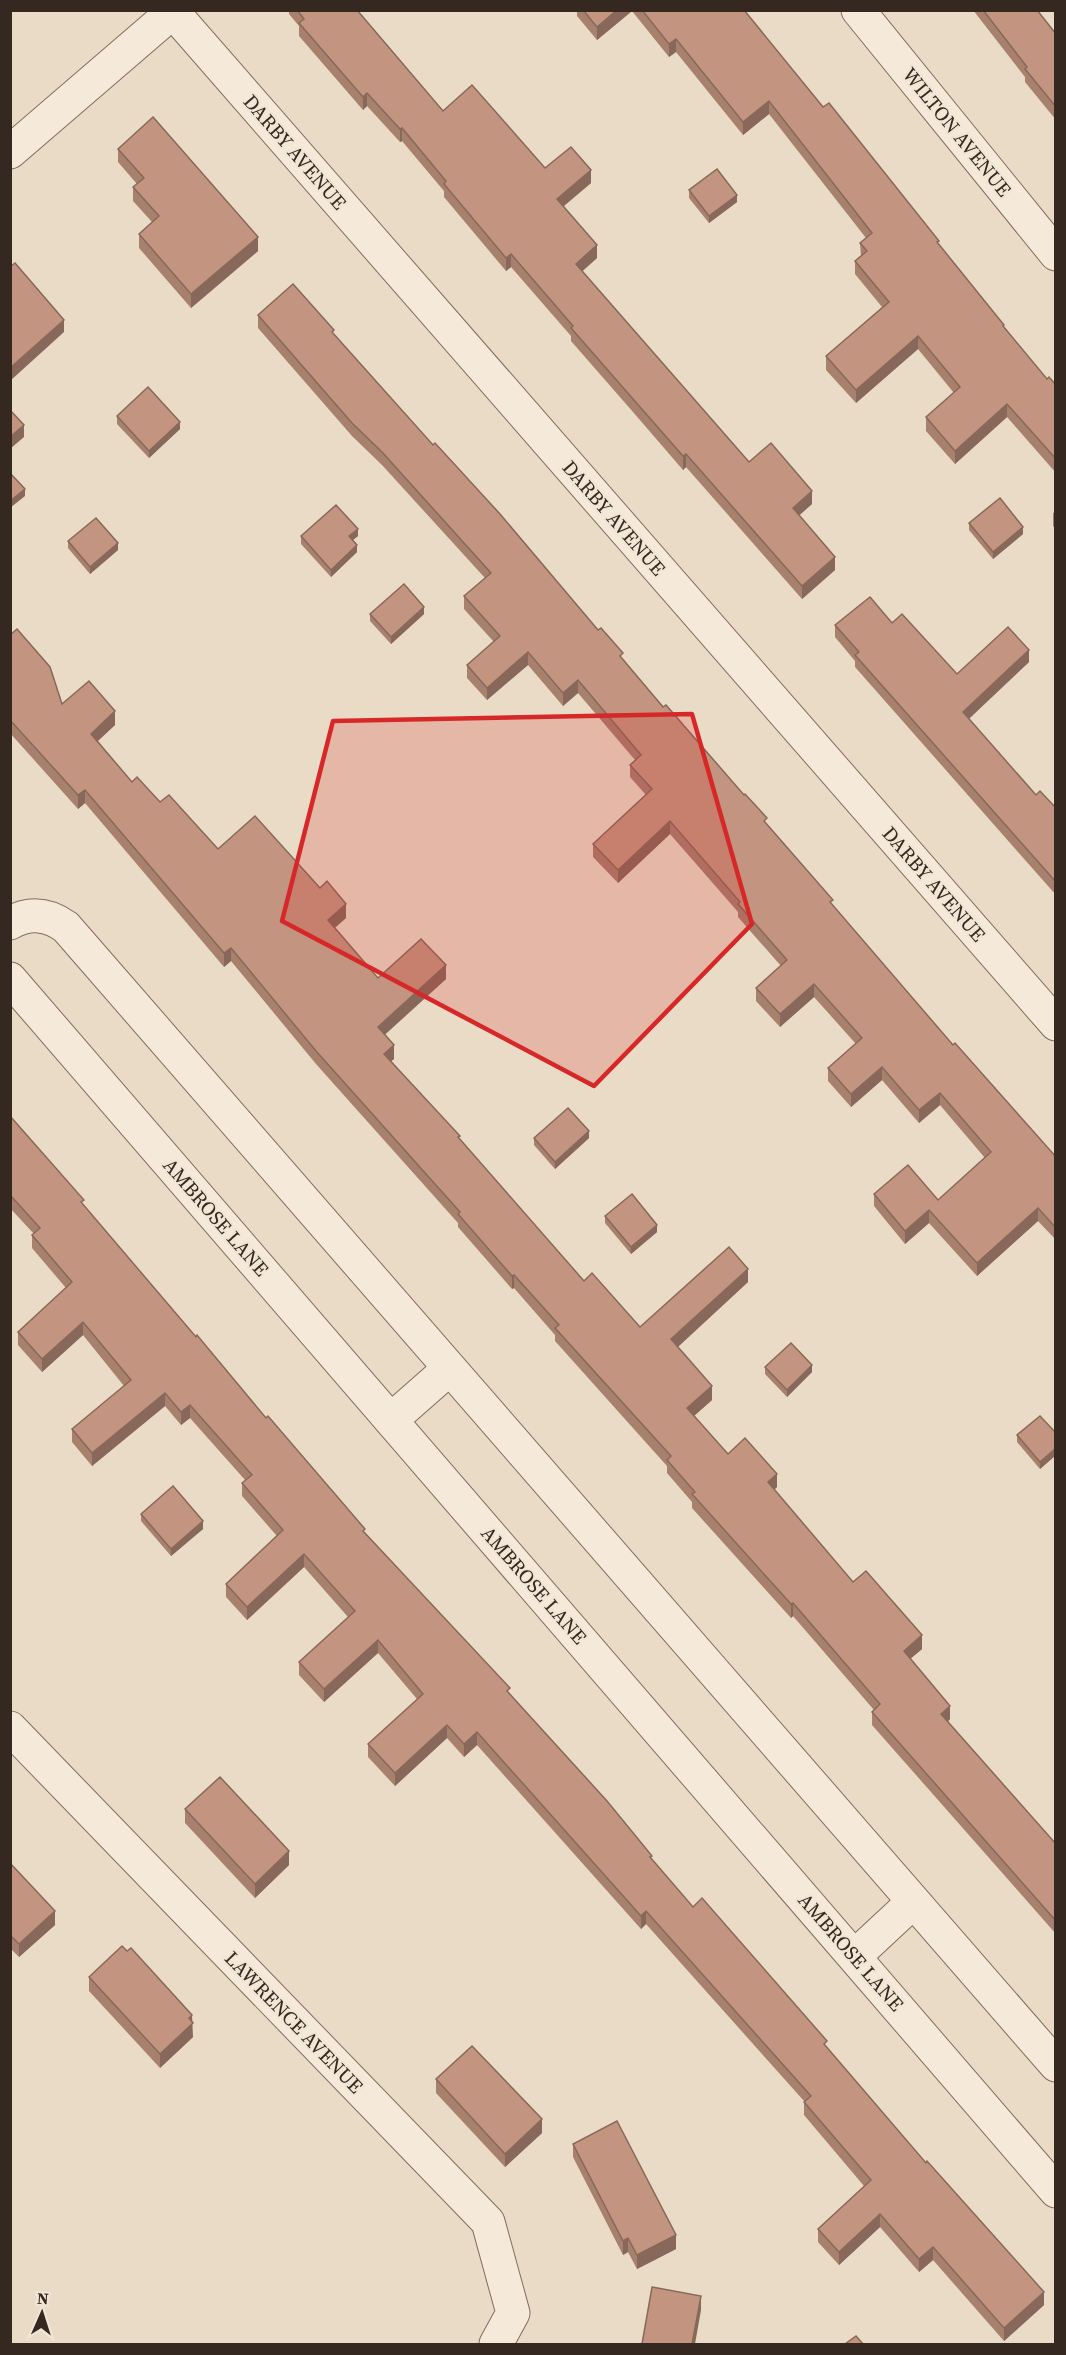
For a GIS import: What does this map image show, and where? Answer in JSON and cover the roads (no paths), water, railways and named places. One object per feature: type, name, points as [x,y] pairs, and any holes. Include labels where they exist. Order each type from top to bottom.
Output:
[{"type":"street","name":"WILTON AVENUE","points":[[858,10],[1056,254]]},
{"type":"street","points":[[10,152],[174,11]]},
{"type":"street","name":"DARBY AVENUE","points":[[174,11],[1056,1024]]},
{"type":"street","points":[[10,923],[29,915],[39,915],[50,917],[66,927],[1056,2065]]},
{"type":"street","name":"AMBROSE LANE","points":[[10,979],[1056,2191]]},
{"type":"street","points":[[391,1419],[449,1369]]},
{"type":"street","name":"LAWRENCE AVENUE","points":[[10,1728],[488,2222],[513,2313],[496,2344]]},
{"type":"street","points":[[855,1956],[913,1902]]}]
